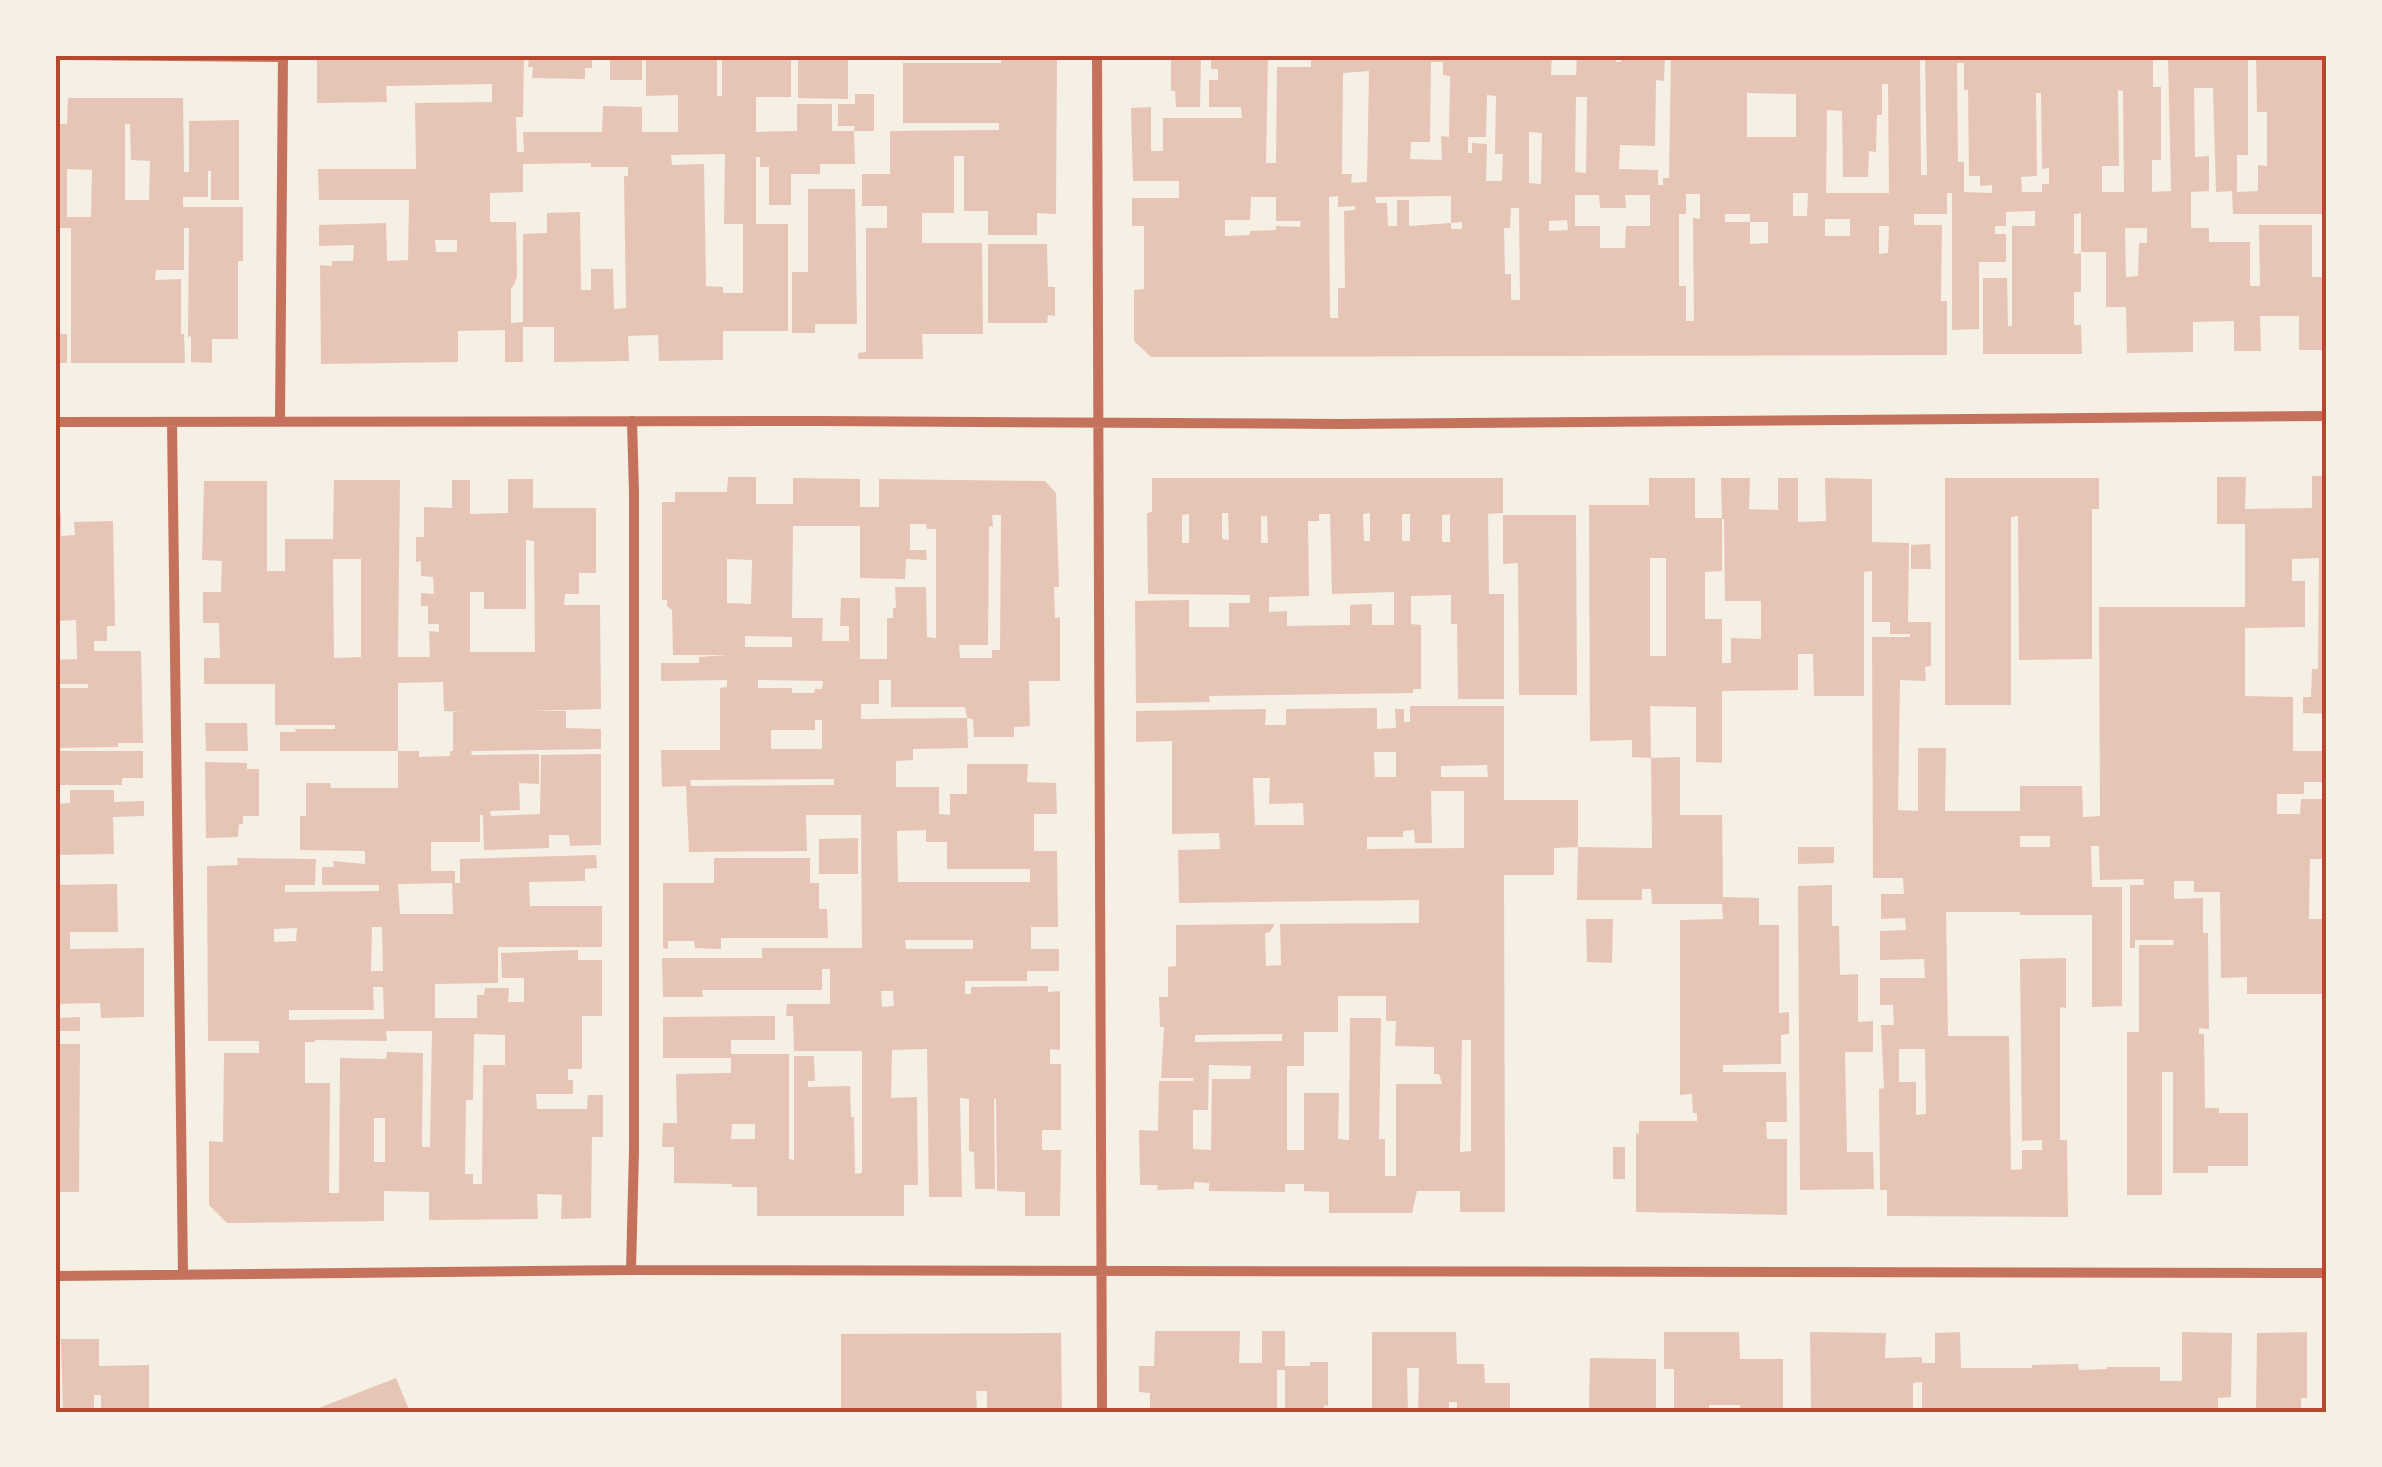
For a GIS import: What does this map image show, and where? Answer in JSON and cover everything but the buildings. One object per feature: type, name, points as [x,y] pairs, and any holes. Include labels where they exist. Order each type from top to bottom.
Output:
[{"type":"street","points":[[65,55],[282,56],[280,422]]},
{"type":"street","points":[[1097,55],[1102,1412]]},
{"type":"street","points":[[55,422],[1341,424],[2327,416]]},
{"type":"street","points":[[631,1270],[632,421]]},
{"type":"street","points":[[172,422],[183,1274]]},
{"type":"street","points":[[55,1276],[631,1270],[2327,1273]]}]
